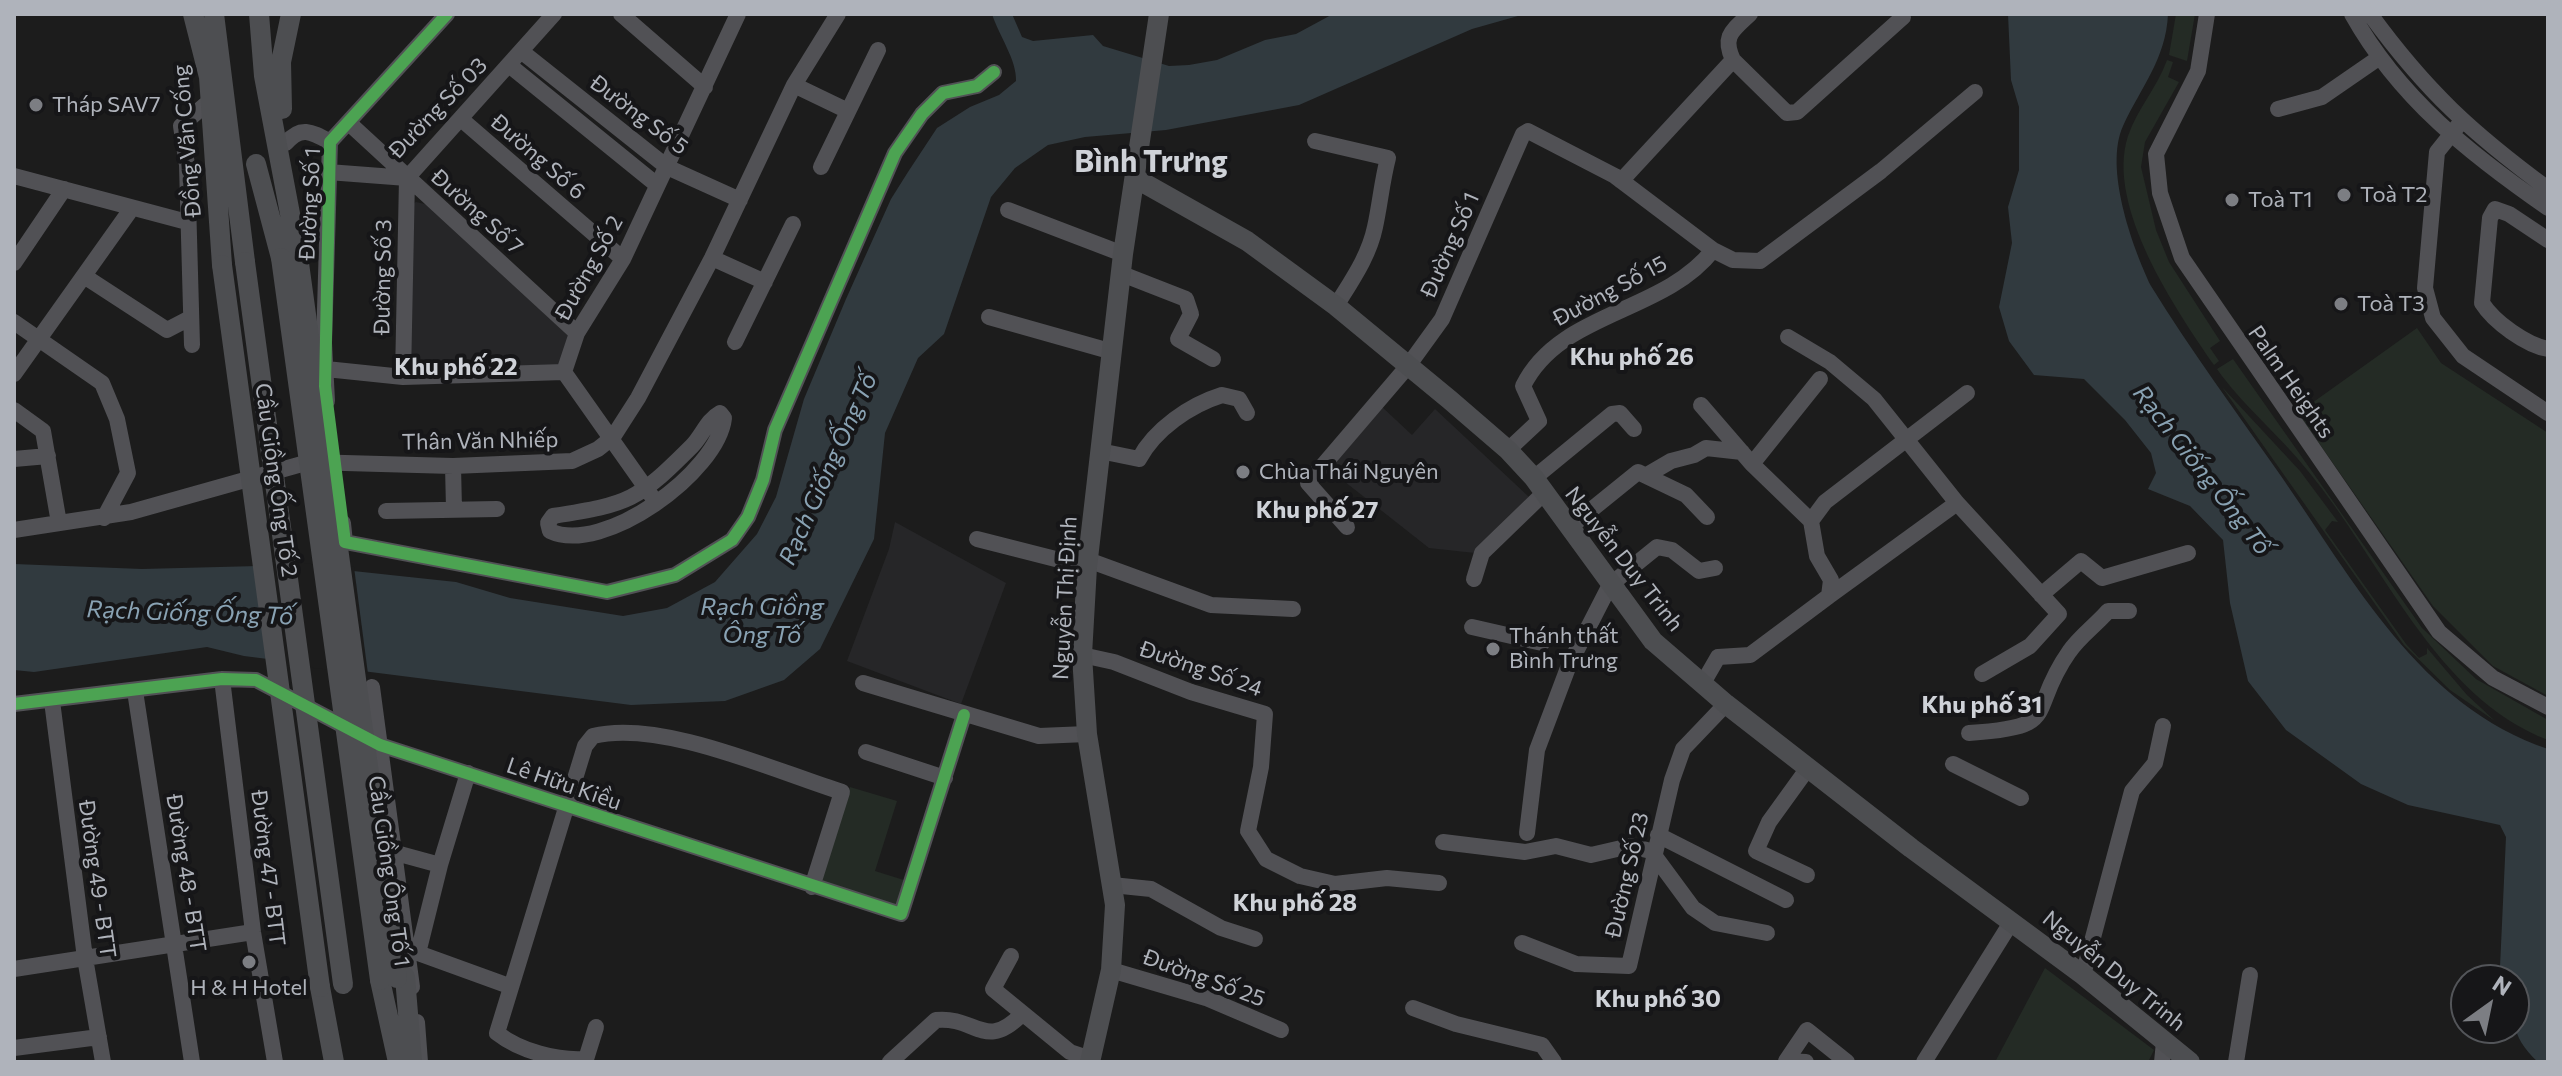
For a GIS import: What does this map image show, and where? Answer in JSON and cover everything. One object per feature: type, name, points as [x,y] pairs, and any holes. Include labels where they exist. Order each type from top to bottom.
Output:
[{"type":"main road","name":"Đồng Văn Cống","points":[[214,14],[343,984],[327,1027]]},
{"type":"main road","points":[[259,14],[264,76],[295,256],[394,978],[401,1062]]},
{"type":"main road","points":[[264,76],[277,14]]},
{"type":"main road","points":[[291,14],[280,83],[295,256]]},
{"type":"main road","name":"Đồng Văn Cống","points":[[192,18],[206,62],[212,106],[211,150],[222,265]]},
{"type":"main road","name":"Nguyễn Thị Định","points":[[1090,1061],[1111,970],[1115,905],[1087,734],[1082,655],[1088,563],[1122,264],[1158,20]]},
{"type":"main road","points":[[256,165],[295,256]]},
{"type":"main road","name":"Nguyễn Duy Trinh","points":[[1135,178],[1247,241],[1336,306],[1408,366],[1508,450],[1539,486],[1653,641],[1726,704],[1808,768],[2083,975],[2163,1052],[2190,1062]]},
{"type":"main road","name":"Cầu Giồng Ống Tố 2","points":[[222,265],[327,1027]]},
{"type":"main road","points":[[394,978],[412,1062]]},
{"type":"main road","points":[[327,1027],[334,1062]]},
{"type":"street","name":"Đường Số 1","points":[[447,14],[350,124],[330,142],[324,343],[345,542],[607,592],[675,575],[732,540],[748,517],[763,480],[775,430],[895,153],[922,114],[943,93],[977,86],[994,72]]},
{"type":"street","name":"Đường Số 03","points":[[328,172],[407,178],[554,14]]},
{"type":"street","points":[[621,14],[705,87]]},
{"type":"street","name":"Đường Số 2","points":[[564,372],[577,333],[623,259],[738,14]]},
{"type":"street","points":[[1750,14],[1728,34],[1725,43],[1733,60],[1787,113],[1797,112],[1903,17]]},
{"type":"street","name":"Palm Heights","points":[[2207,14],[2198,71],[2156,154],[2160,193],[2182,258],[2439,632],[2493,678],[2548,707]]},
{"type":"street","points":[[2352,14],[2400,85],[2449,135],[2548,208]]},
{"type":"street","points":[[2370,14],[2400,55],[2461,122],[2548,189]]},
{"type":"street","name":"Thân Văn Nhiếp","points":[[14,530],[104,518],[309,462],[453,466],[572,461],[613,437],[638,398],[712,258],[794,85],[835,15]]},
{"type":"street","points":[[821,167],[878,50]]},
{"type":"street","name":"Đường Số 5","points":[[521,51],[667,167],[740,200]]},
{"type":"street","points":[[2278,109],[2322,97],[2380,57]]},
{"type":"street","points":[[1733,60],[1621,181],[1713,250],[1733,260],[1760,261],[1881,171],[1975,92]]},
{"type":"street","points":[[509,65],[657,185]]},
{"type":"street","points":[[794,85],[848,111]]},
{"type":"street","points":[[84,276],[192,345],[187,165],[181,126],[205,105],[212,106]]},
{"type":"street","name":"Đường Số 6","points":[[461,119],[623,259]]},
{"type":"street","points":[[2461,122],[2437,152],[2425,288],[2433,318],[2463,356],[2548,413]]},
{"type":"street","name":"Đường Số 7","points":[[350,124],[577,333]]},
{"type":"street","points":[[286,137],[307,131],[330,142]]},
{"type":"street","name":"Đường Số 1","points":[[1347,527],[1308,483],[1408,366],[1442,319],[1523,134],[1528,131],[1621,181]]},
{"type":"street","points":[[1315,141],[1388,158],[1378,196],[1375,226],[1363,262],[1336,306]]},
{"type":"street","points":[[14,176],[187,222]]},
{"type":"street","name":"Đường Số 3","points":[[403,377],[407,178]]},
{"type":"street","points":[[14,263],[64,189]]},
{"type":"street","points":[[14,374],[132,208]]},
{"type":"street","points":[[2548,240],[2509,214],[2495,209],[2490,218],[2482,303],[2489,314],[2538,347],[2548,349]]},
{"type":"street","points":[[1008,210],[1122,264],[1186,299],[1191,314],[1178,339],[1213,359]]},
{"type":"street","points":[[735,342],[793,224]]},
{"type":"street","name":"Đường Số 15","points":[[1508,450],[1539,421],[1523,386],[1534,363],[1563,338],[1669,286],[1702,264],[1713,250]]},
{"type":"street","points":[[712,258],[765,282]]},
{"type":"street","points":[[989,317],[1113,352]]},
{"type":"street","points":[[167,330],[190,318]]},
{"type":"street","points":[[14,322],[102,383],[111,401],[128,473],[104,518]]},
{"type":"street","points":[[1788,337],[1830,362],[1874,399],[1957,503],[2059,614],[2030,646],[1982,674]]},
{"type":"street","points":[[326,369],[403,377],[564,372],[613,437],[657,505]]},
{"type":"street","points":[[1747,458],[1820,379]]},
{"type":"street","points":[[1811,521],[1825,502],[1967,393]]},
{"type":"street","points":[[1100,451],[1139,459],[1146,446],[1167,426],[1222,395],[1239,399],[1247,413]]},
{"type":"street","points":[[1701,405],[1747,458],[1811,521],[1817,556],[1831,580],[1829,596]]},
{"type":"street","points":[[14,410],[43,431],[59,523]]},
{"type":"street","points":[[720,413],[724,418],[714,447],[657,505],[597,531],[559,535],[550,531],[548,523],[553,516],[616,506],[648,490],[697,442],[714,416],[720,413]]},
{"type":"street","points":[[1474,579],[1482,553],[1539,486],[1612,414],[1620,413],[1634,429]]},
{"type":"street","points":[[1647,475],[1671,461],[1706,448],[1747,458]]},
{"type":"street","points":[[14,459],[48,456]]},
{"type":"street","points":[[453,466],[454,509]]},
{"type":"street","points":[[1570,527],[1638,472],[1686,495],[1707,517]]},
{"type":"street","points":[[1703,683],[1718,657],[1750,655],[1957,503]]},
{"type":"street","points":[[386,511],[497,509]]},
{"type":"street","points":[[977,539],[1088,563],[1211,605],[1293,609]]},
{"type":"street","points":[[1527,833],[1537,750],[1569,665],[1610,585],[1657,547],[1672,550],[1699,571],[1715,568]]},
{"type":"street","points":[[2041,595],[2081,561],[2102,578],[2188,553]]},
{"type":"street","points":[[1969,733],[2026,726],[2042,712],[2055,676],[2070,649],[2108,611],[2129,611]]},
{"type":"street","points":[[1472,627],[1542,643]]},
{"type":"street","name":"Đường Số 24","points":[[1082,655],[1114,662],[1191,692],[1265,714],[1261,767],[1248,831],[1266,859],[1300,876],[1335,884],[1387,878],[1439,883]]},
{"type":"street","name":"Lê Hữu Kiều","points":[[14,704],[222,679],[256,680],[380,745],[901,914],[964,715]]},
{"type":"street","name":"Đường 47 - BTT","points":[[222,679],[253,932],[275,1062]]},
{"type":"street","points":[[863,683],[1039,736],[1087,734]]},
{"type":"street","points":[[372,687],[413,953],[422,1052],[420,1062]]},
{"type":"street","name":"Đường 48 - BTT","points":[[135,691],[192,1062]]},
{"type":"street","name":"Đường 49 - BTT","points":[[52,701],[85,958],[103,1062]]},
{"type":"street","name":"Đường Số 23","points":[[1522,943],[1576,964],[1629,966],[1655,860],[1658,835],[1683,749],[1726,704]]},
{"type":"street","points":[[2083,975],[2132,791],[2155,763],[2163,726]]},
{"type":"street","points":[[596,1027],[586,1059],[566,1060],[509,1042],[497,1033],[585,746],[593,736],[606,732],[679,740],[842,792],[812,887]]},
{"type":"street","points":[[866,752],[945,778]]},
{"type":"street","points":[[1953,764],[2021,798]]},
{"type":"street","points":[[1807,875],[1756,851],[1769,822],[1808,768]]},
{"type":"street","points":[[413,953],[468,773]]},
{"type":"street","points":[[1658,835],[1786,900]]},
{"type":"street","points":[[1443,842],[1525,852],[1556,846],[1591,855],[1630,846],[1651,851],[1693,908],[1715,923],[1767,933]]},
{"type":"street","points":[[396,853],[440,865]]},
{"type":"street","points":[[1112,885],[1151,889],[1209,922],[1255,939]]},
{"type":"street","points":[[1924,1062],[2012,921]]},
{"type":"street","points":[[14,969],[253,932]]},
{"type":"street","points":[[413,953],[509,986]]},
{"type":"street","points":[[1011,956],[993,989],[1070,1052],[1090,1061]]},
{"type":"street","name":"Đường Số 25","points":[[1111,970],[1206,998],[1281,1030]]},
{"type":"street","points":[[2236,1062],[2250,975]]},
{"type":"street","points":[[1413,1008],[1456,1024],[1542,1045],[1554,1062]]},
{"type":"street","points":[[890,1062],[940,1019],[995,1033],[1006,1031],[1022,1014]]},
{"type":"street","points":[[1806,1062],[1786,1061],[1807,1030],[1847,1062]]},
{"type":"street","points":[[14,1048],[99,1037]]},
{"type":"shaded area","points":[[2176,14],[2195,14],[2187,61],[2169,55]]},
{"type":"shaded area","points":[[2167,60],[2173,62],[2168,77],[2179,82],[2145,142],[2141,167],[2156,230],[2169,262],[2220,341],[2210,348],[2219,361],[2214,365],[2181,316],[2148,256],[2126,194],[2124,164],[2128,136]]},
{"type":"shaded area","points":[[416,202],[429,205],[570,337],[561,364],[555,368],[414,371],[411,367],[411,205]]},
{"type":"shaded area","points":[[2417,328],[2441,363],[2548,433],[2548,696],[2493,666],[2433,606],[2298,413]]},
{"type":"shaded area","points":[[2233,359],[2422,628],[2476,679],[2548,720],[2548,740],[2508,720],[2473,692],[2442,659],[2308,471],[2217,369]]},
{"type":"shaded area","points":[[2222,387],[2300,471],[2338,522],[2332,521],[2325,530],[2406,644],[2419,658],[2427,654],[2427,648],[2467,695],[2495,721],[2450,690],[2404,645]]},
{"type":"shaded area","points":[[1381,406],[1412,435],[1435,409],[1529,497],[1475,553],[1429,548],[1326,467]]},
{"type":"shaded area","points":[[895,522],[1006,583],[961,704],[847,661],[889,549]]},
{"type":"shaded area","points":[[850,787],[897,801],[875,871],[907,881],[899,907],[820,882]]},
{"type":"shaded area","points":[[2045,968],[2154,1050],[2148,1062],[1995,1062]]},
{"type":"water","name":"Rạch Giồng Ông Tố","points":[[992,14],[1012,14],[1022,37],[1033,41],[1093,35],[1103,46],[1169,66],[1217,60],[1265,40],[1296,34],[1333,14],[1525,14],[1472,29],[1299,105],[1166,130],[1085,137],[1048,145],[1015,168],[991,197],[944,334],[918,358],[885,433],[874,539],[820,649],[784,680],[725,701],[631,705],[244,656],[207,647],[34,672],[14,670],[14,564],[142,569],[297,565],[456,582],[510,598],[623,616],[667,608],[715,582],[757,534],[776,497],[804,399],[891,199],[937,128],[970,107],[999,95],[1016,81],[1011,56]]},
{"type":"water","name":"Rạch Giống Ống Tố","points":[[2008,14],[2168,14],[2158,59],[2123,126],[2118,143],[2118,185],[2136,250],[2151,286],[2198,358],[2394,636],[2463,703],[2503,729],[2548,749],[2548,1062],[2538,1062],[2523,1044],[2530,1044],[2530,964],[2500,964],[2506,837],[2500,825],[2408,805],[2361,784],[2286,730],[2248,681],[2230,603],[2223,540],[2190,506],[2148,489],[2156,473],[2151,453],[2125,420],[2084,379],[2034,375],[2009,341],[1999,307],[2012,243],[2008,207],[2019,170],[2019,107],[2011,80]]},
{"type":"pier","points":[[254,560],[354,567],[368,674],[268,663]]},
{"type":"cycle path","points":[[447,14],[330,142],[325,386],[345,542],[607,592],[675,575],[732,540],[748,517],[763,480],[775,430],[895,153],[922,114],[943,93],[977,86],[994,72]]},
{"type":"cycle path","points":[[14,704],[222,679],[256,680],[380,745],[901,914],[964,715]]},
{"type":"place","name":"Tháp SAV7","points":[[36,105]]},
{"type":"place","name":"Toà T2","points":[[2344,195]]},
{"type":"place","name":"Toà T1","points":[[2232,200]]},
{"type":"place","name":"Toà T3","points":[[2341,304]]},
{"type":"place","name":"Chùa Thái Nguyên","points":[[1243,472]]},
{"type":"place","name":"Thánh thất Bình Trưng","points":[[1493,649]]},
{"type":"place","name":"H & H Hotel","points":[[249,962]]},
{"type":"district","name":"Bình Trưng","points":[[1151,162]]},
{"type":"district","name":"Khu phố 26","points":[[1632,357]]},
{"type":"district","name":"Khu phố 22","points":[[456,367]]},
{"type":"district","name":"Khu phố 27","points":[[1317,510]]},
{"type":"district","name":"Khu phố 31","points":[[1982,705]]},
{"type":"district","name":"Khu phố 28","points":[[1295,903]]},
{"type":"district","name":"Khu phố 30","points":[[1658,999]]}]
